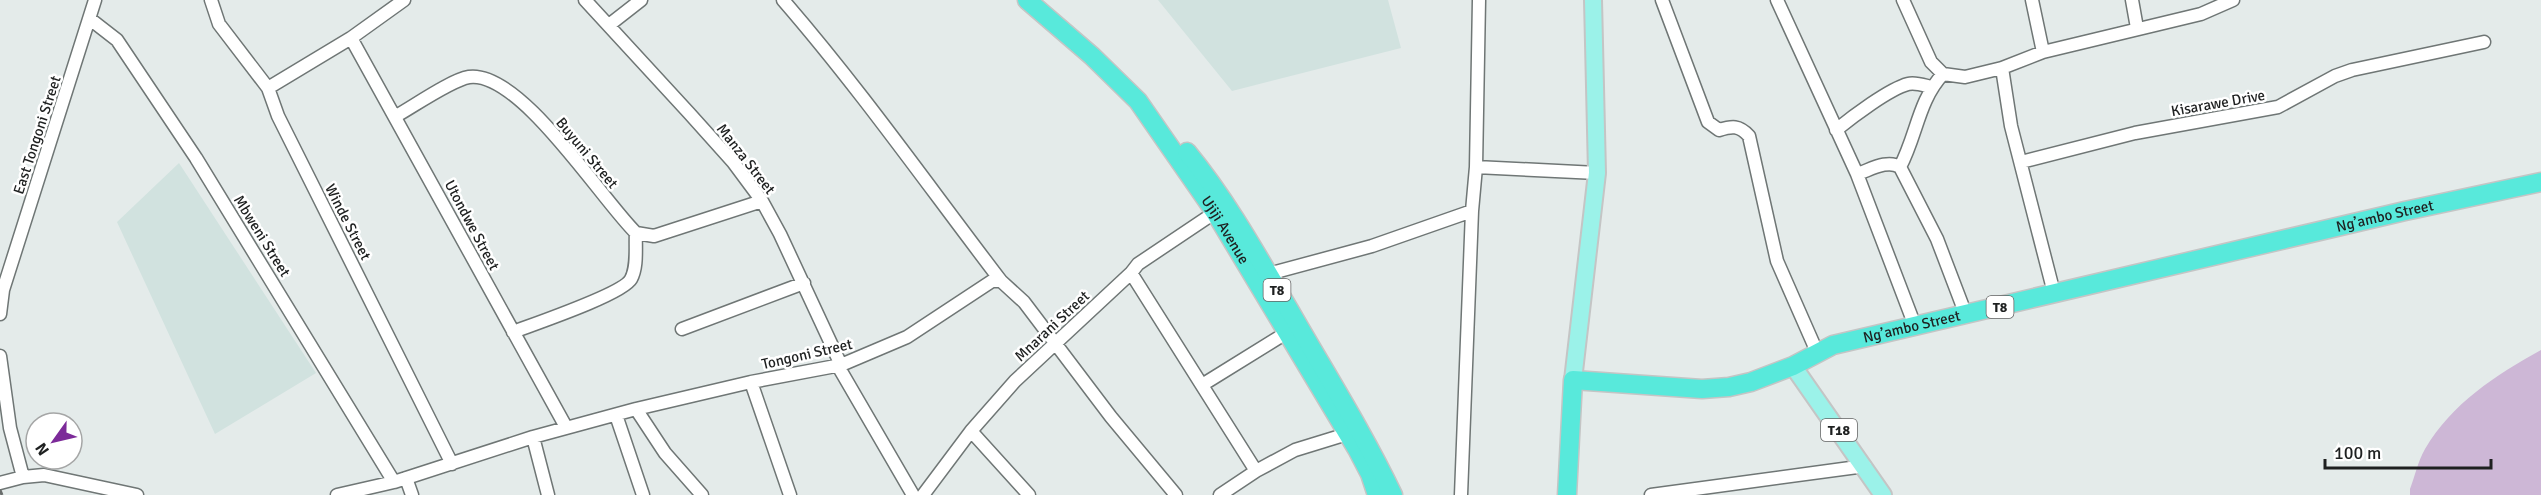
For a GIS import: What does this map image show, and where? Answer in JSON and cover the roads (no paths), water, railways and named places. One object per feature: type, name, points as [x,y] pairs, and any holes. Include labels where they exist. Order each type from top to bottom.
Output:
[{"type":"highway","name":"Ujiji Avenue","points":[[1028,0],[1092,56],[1138,101],[1220,208],[1261,276],[1286,333],[1370,474],[1377,495]]},
{"type":"highway","name":"Ng’ambo Street","points":[[1573,380],[1702,389],[1729,387],[1751,382],[1792,366],[1833,345],[2405,211],[2541,182]]},
{"type":"highway","name":"T8","points":[[1261,276],[1360,431],[1393,495]]},
{"type":"highway","points":[[1568,494],[1573,380]]},
{"type":"main road","points":[[1573,380],[1597,172],[1593,0]]},
{"type":"main road","name":"T18","points":[[1792,366],[1865,466],[1883,495]]},
{"type":"street","name":"East Tongoni Street","points":[[0,314],[1,287],[95,0]]},
{"type":"street","points":[[212,4],[225,0]]},
{"type":"street","points":[[268,88],[351,38],[404,0]]},
{"type":"street","name":"Manza Street","points":[[585,0],[733,162],[762,201],[804,283],[840,365],[913,495]]},
{"type":"street","points":[[609,25],[640,0]]},
{"type":"street","points":[[783,0],[828,52],[881,120],[1001,281],[1024,302],[1111,417],[1176,495]]},
{"type":"street","points":[[1461,495],[1472,211],[1476,166],[1479,0]]},
{"type":"street","points":[[1662,0],[1708,122],[1719,129],[1732,126],[1741,128],[1749,136],[1778,261],[1817,352]]},
{"type":"street","points":[[1778,0],[1857,174],[1915,326]]},
{"type":"street","points":[[1903,0],[1931,62],[1943,74],[1951,77],[1965,77],[2002,68],[2043,52],[2200,14],[2233,0]]},
{"type":"street","points":[[2032,0],[2043,52]]},
{"type":"street","points":[[2132,0],[2137,28]]},
{"type":"street","name":"Winde Street","points":[[212,4],[224,30],[268,88],[278,116],[452,464]]},
{"type":"street","name":"Mbweni Street","points":[[90,19],[117,40],[196,158],[400,480],[412,495]]},
{"type":"street","name":"Utondwe Street","points":[[351,38],[566,428]]},
{"type":"street","name":"Kisarawe Drive","points":[[2021,162],[2135,133],[2278,107],[2343,73],[2484,42]]},
{"type":"street","points":[[2002,68],[2009,117],[2054,293]]},
{"type":"street","points":[[1900,167],[1913,140],[1931,87],[1943,74]]},
{"type":"street","name":"Buyuni Street","points":[[396,116],[460,80],[478,77],[496,83],[512,93],[534,113],[636,233]]},
{"type":"street","points":[[1836,130],[1861,109],[1898,88],[1909,84],[1931,87]]},
{"type":"street","points":[[1857,174],[1884,165],[1894,164],[1900,167],[1937,239],[1966,315]]},
{"type":"street","points":[[1476,166],[1597,172]]},
{"type":"street","points":[[513,332],[626,285],[631,280],[634,267],[636,233],[654,236],[762,201]]},
{"type":"street","name":"Mnarani Street","points":[[922,495],[971,431],[1015,381],[1138,264],[1220,208]]},
{"type":"street","points":[[1261,276],[1372,246],[1472,211]]},
{"type":"street","points":[[1131,273],[1256,471]]},
{"type":"street","name":"Tongoni Street","points":[[337,495],[400,480],[533,437],[636,409],[751,382],[840,365],[907,337],[978,289],[992,281],[1001,281]]},
{"type":"street","points":[[682,329],[804,283]]},
{"type":"street","points":[[1202,385],[1286,333]]},
{"type":"street","points":[[0,356],[10,428],[23,477]]},
{"type":"street","points":[[751,382],[790,495]]},
{"type":"street","points":[[636,409],[665,453],[702,495]]},
{"type":"street","points":[[616,415],[643,495]]},
{"type":"street","points":[[971,431],[1029,495]]},
{"type":"street","points":[[1220,495],[1256,471],[1295,450],[1347,434]]},
{"type":"street","points":[[533,437],[548,495]]},
{"type":"street","points":[[1651,495],[1865,466]]},
{"type":"street","points":[[0,483],[23,477],[44,476],[137,495]]},
{"type":"railway","points":[[0,490],[2,495]]}]
